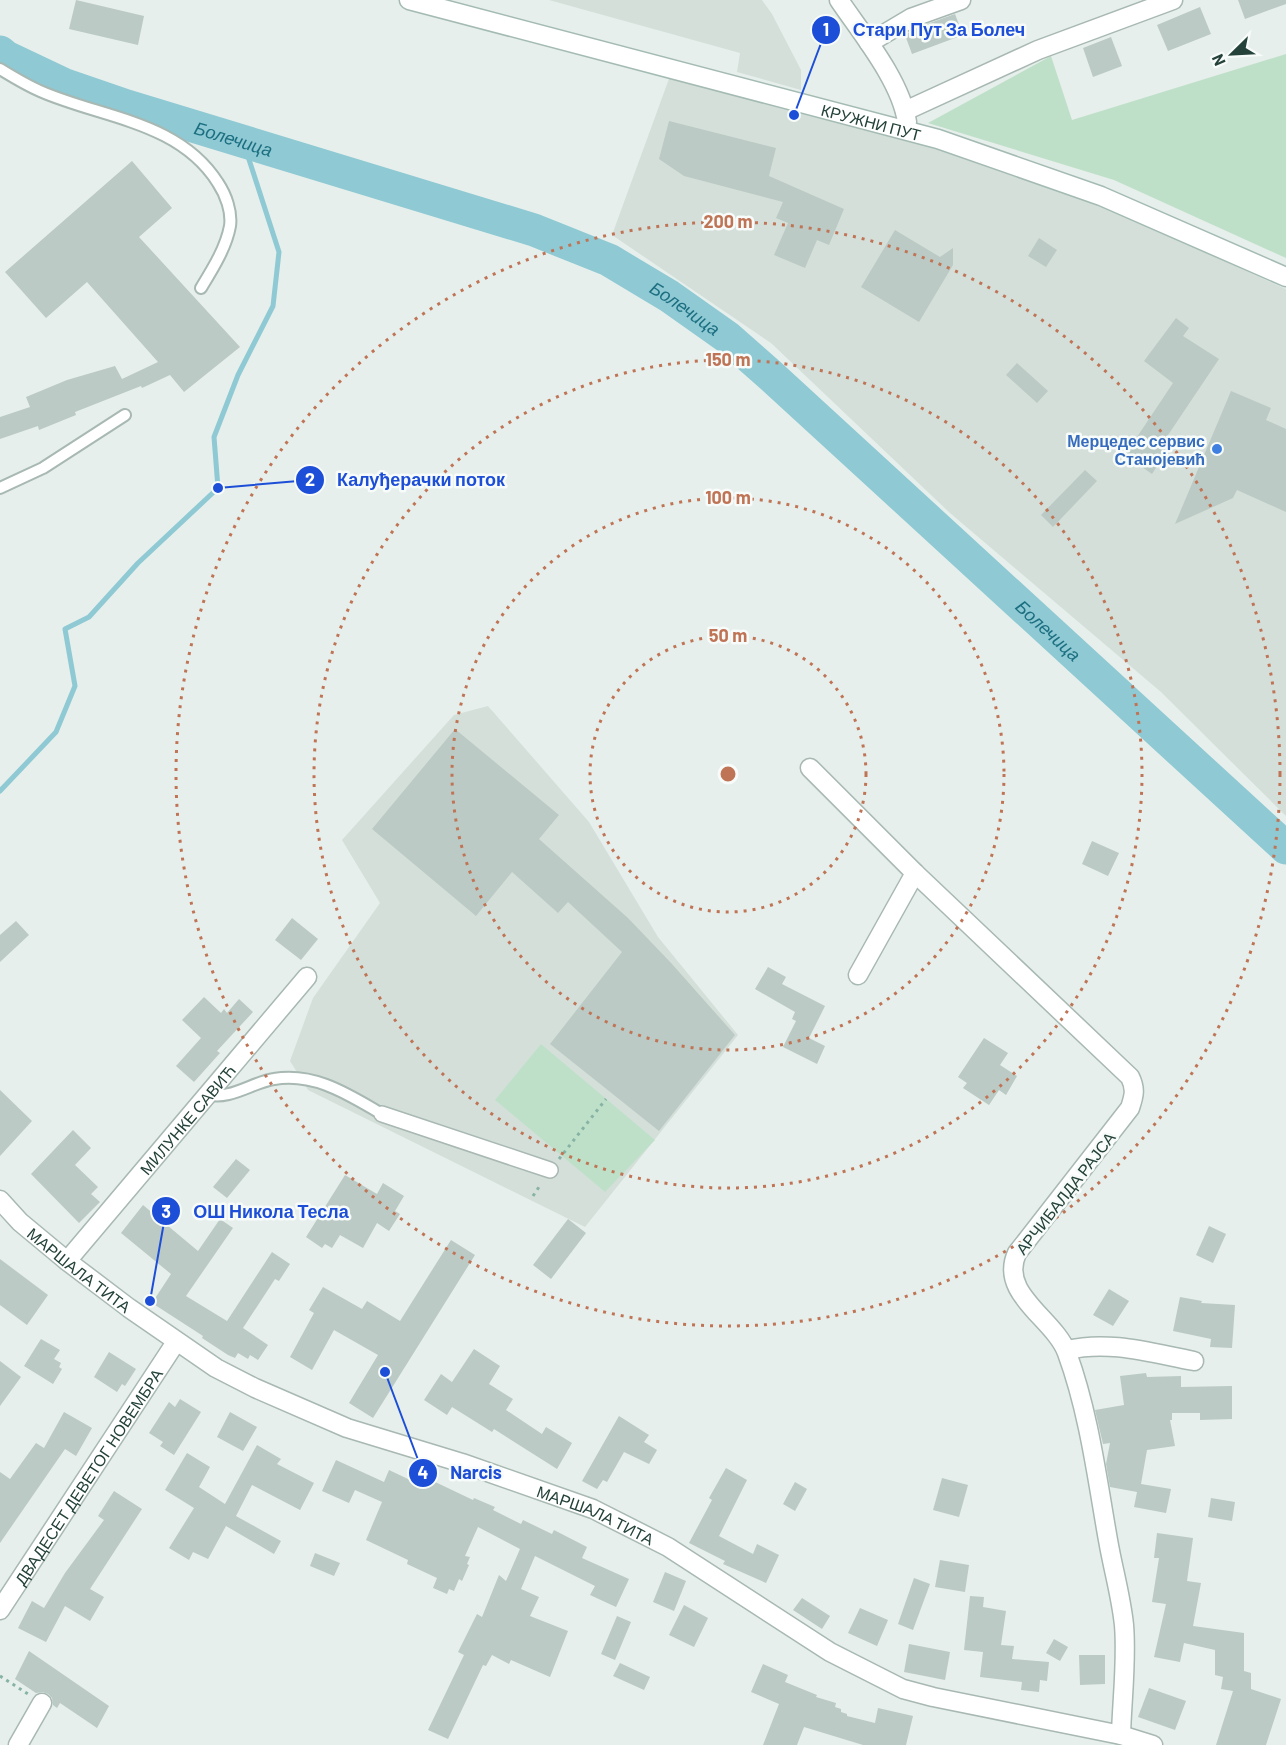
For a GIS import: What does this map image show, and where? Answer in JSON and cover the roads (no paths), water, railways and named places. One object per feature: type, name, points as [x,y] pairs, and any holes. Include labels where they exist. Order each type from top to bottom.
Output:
[{"type":"street","name":"КРУЖНИ ПУТ","points":[[409,0],[907,130],[977,151],[1101,196],[1286,277]]},
{"type":"street","points":[[838,0],[899,94],[905,111],[907,130]]},
{"type":"street","points":[[868,43],[911,18],[961,0]]},
{"type":"street","points":[[905,111],[1038,50],[1173,0]]},
{"type":"street","name":"АРЧИБАЛДА РАЈСА","points":[[810,768],[915,873],[1133,1083],[1135,1090],[1130,1108],[1013,1261],[1013,1274],[1024,1298],[1059,1336],[1067,1350],[1078,1389],[1094,1460],[1108,1543],[1119,1587],[1124,1627],[1121,1735]]},
{"type":"street","points":[[858,975],[915,873]]},
{"type":"street","name":"МИЛУНКЕ САВИЋ","points":[[67,1261],[307,977]]},
{"type":"street","points":[[382,1114],[550,1170]]},
{"type":"street","name":"МАРШАЛА ТИТА","points":[[0,1200],[20,1222],[67,1261],[176,1342],[216,1368],[255,1388],[347,1428],[462,1462],[593,1509],[668,1547],[830,1652],[903,1689],[1121,1735],[1153,1745]]},
{"type":"street","name":"ДВАДЕСЕТ ДЕВЕТОГ НОВЕМБРА","points":[[0,1610],[176,1342]]},
{"type":"street","points":[[1067,1350],[1087,1345],[1113,1345],[1194,1361]]},
{"type":"street","points":[[18,1745],[42,1703]]},
{"type":"lane","points":[[0,69],[41,92],[147,127],[194,153],[210,169],[229,208],[230,226],[215,265],[201,288]]},
{"type":"lane","points":[[0,489],[43,468],[125,415]]},
{"type":"lane","points":[[207,1094],[222,1095],[274,1078],[297,1078],[334,1086],[382,1114]]},
{"type":"waterway","name":"Болечица","points":[[0,52],[63,84],[127,106],[534,230],[609,260],[669,296],[727,337],[769,374],[1286,848]]},
{"type":"waterway","points":[[0,791],[56,732],[75,686],[65,629],[89,617],[138,563],[218,488],[214,437],[238,375],[273,306],[279,252],[243,141]]},
{"type":"place","name":"Стари Пут За Болеч","points":[[794,115]]},
{"type":"place","name":"Мерцедес сервис Станојевић","points":[[1217,449]]},
{"type":"place","name":"Калуђерачки поток","points":[[218,488]]},
{"type":"place","name":"ОШ Никола Тесла","points":[[150,1301]]},
{"type":"place","name":"Narcis","points":[[385,1372]]}]
